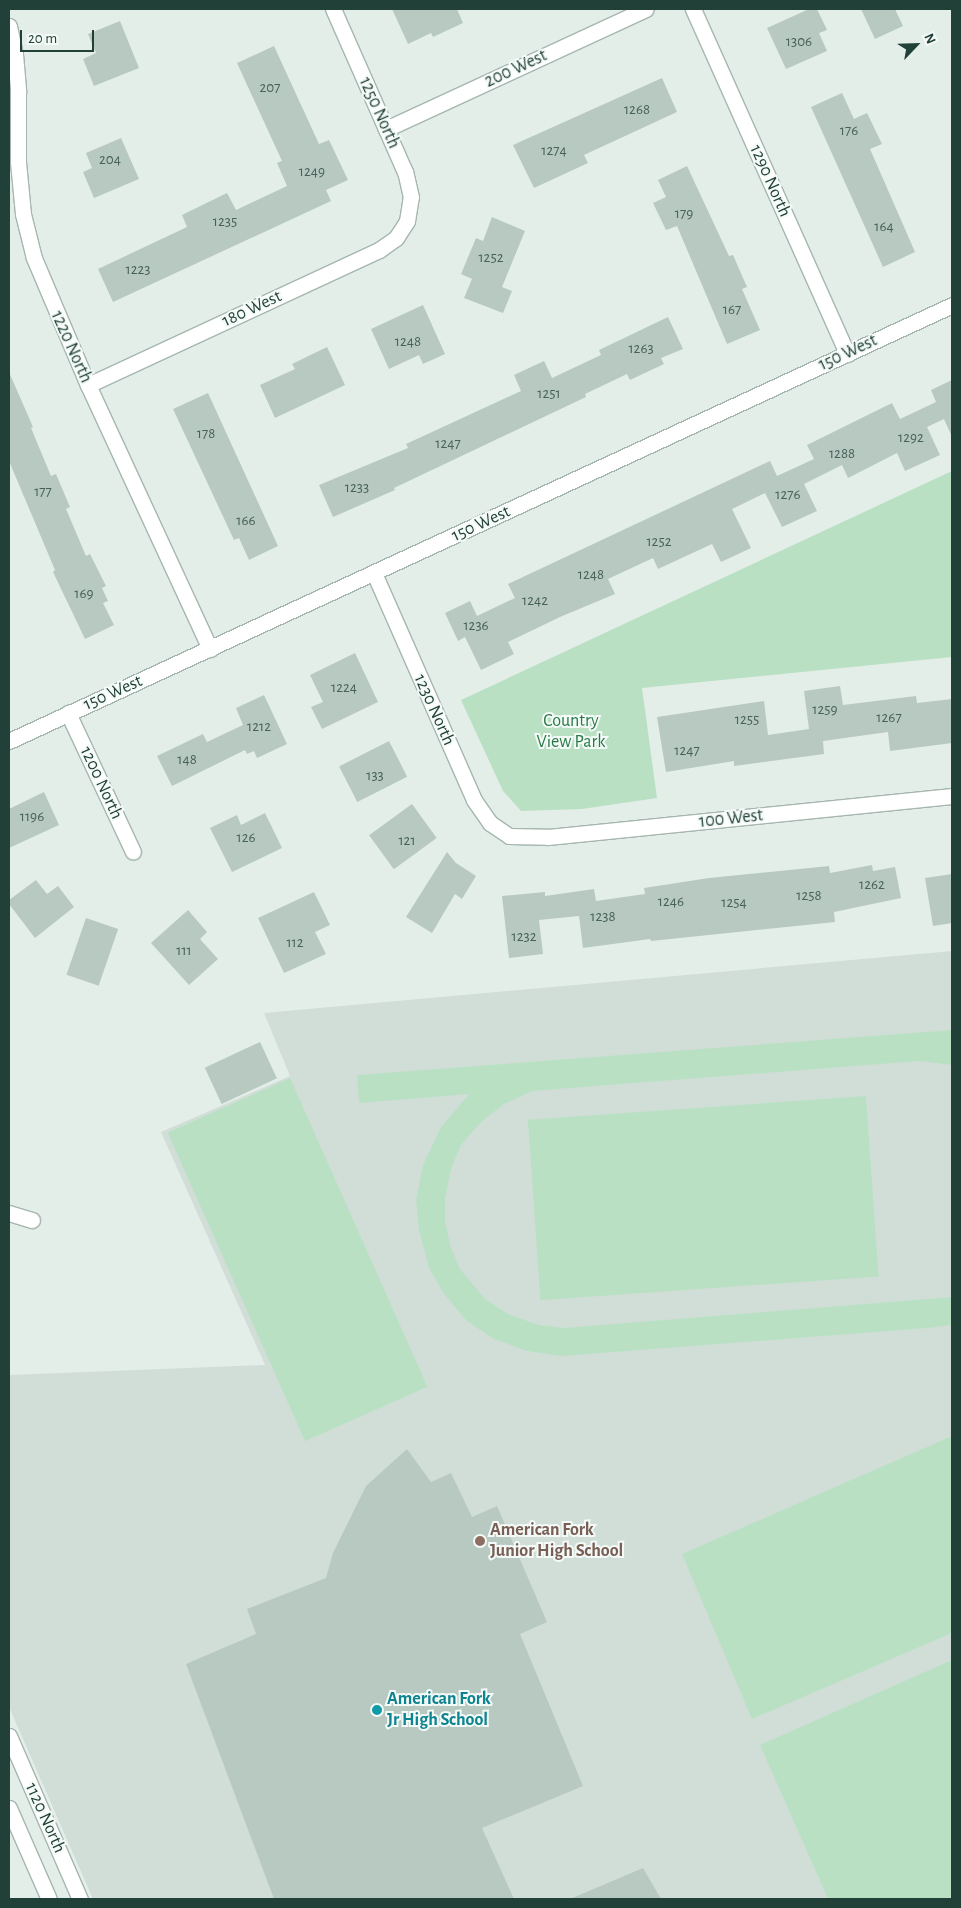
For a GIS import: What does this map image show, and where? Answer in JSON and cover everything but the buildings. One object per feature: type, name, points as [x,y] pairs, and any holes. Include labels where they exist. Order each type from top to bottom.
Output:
[{"type":"street","name":"1250 North","points":[[333,9],[405,172],[411,198],[407,221]]},
{"type":"street","name":"200 West","points":[[386,129],[646,9]]},
{"type":"street","name":"1290 North","points":[[693,9],[847,354]]},
{"type":"street","name":"1220 North","points":[[9,26],[15,54],[18,92],[14,162],[23,214],[34,258],[88,385],[210,649]]},
{"type":"street","name":"180 West","points":[[88,385],[379,250],[396,238],[407,221]]},
{"type":"street","name":"150 West","points":[[9,741],[952,305]]},
{"type":"street","name":"1230 North","points":[[374,573],[474,800],[490,823],[509,836]]},
{"type":"street","name":"1200 North","points":[[68,713],[133,852]]},
{"type":"street","name":"100 West","points":[[509,836],[548,837],[952,796]]},
{"type":"street","points":[[9,1212],[32,1220]]},
{"type":"street","name":"1120 North","points":[[9,1736],[80,1899]]},
{"type":"street","name":"1120 North","points":[[9,1808],[49,1899]]},
{"type":"shaded area","name":"American Fork Junior High School","points":[[952,951],[952,1899],[93,1899],[9,1707],[9,1375],[265,1365],[161,1132],[290,1076],[264,1013]]},
{"type":"green space","name":"Country View Park","points":[[952,471],[952,657],[642,688],[657,798],[582,809],[521,811],[503,791],[461,700]]},
{"type":"green space","points":[[952,1030],[952,1065],[919,1061],[532,1091],[504,1104],[480,1123],[461,1145],[451,1169],[445,1198],[445,1222],[451,1248],[460,1269],[485,1299],[508,1314],[539,1325],[564,1328],[952,1297],[952,1325],[562,1356],[527,1351],[492,1338],[466,1320],[444,1294],[429,1268],[419,1230],[416,1200],[423,1165],[441,1127],[469,1094],[359,1103],[357,1075]]},
{"type":"green space","points":[[290,1078],[427,1387],[305,1441],[168,1133]]},
{"type":"green space","points":[[866,1096],[879,1277],[540,1300],[528,1120]]},
{"type":"green space","points":[[952,1436],[952,1633],[752,1719],[682,1554]]},
{"type":"green space","points":[[952,1660],[952,1899],[828,1899],[760,1745]]},
{"type":"place","name":"American Fork Junior High School","points":[[480,1541]]},
{"type":"place","name":"American Fork Jr High School","points":[[377,1710]]}]
